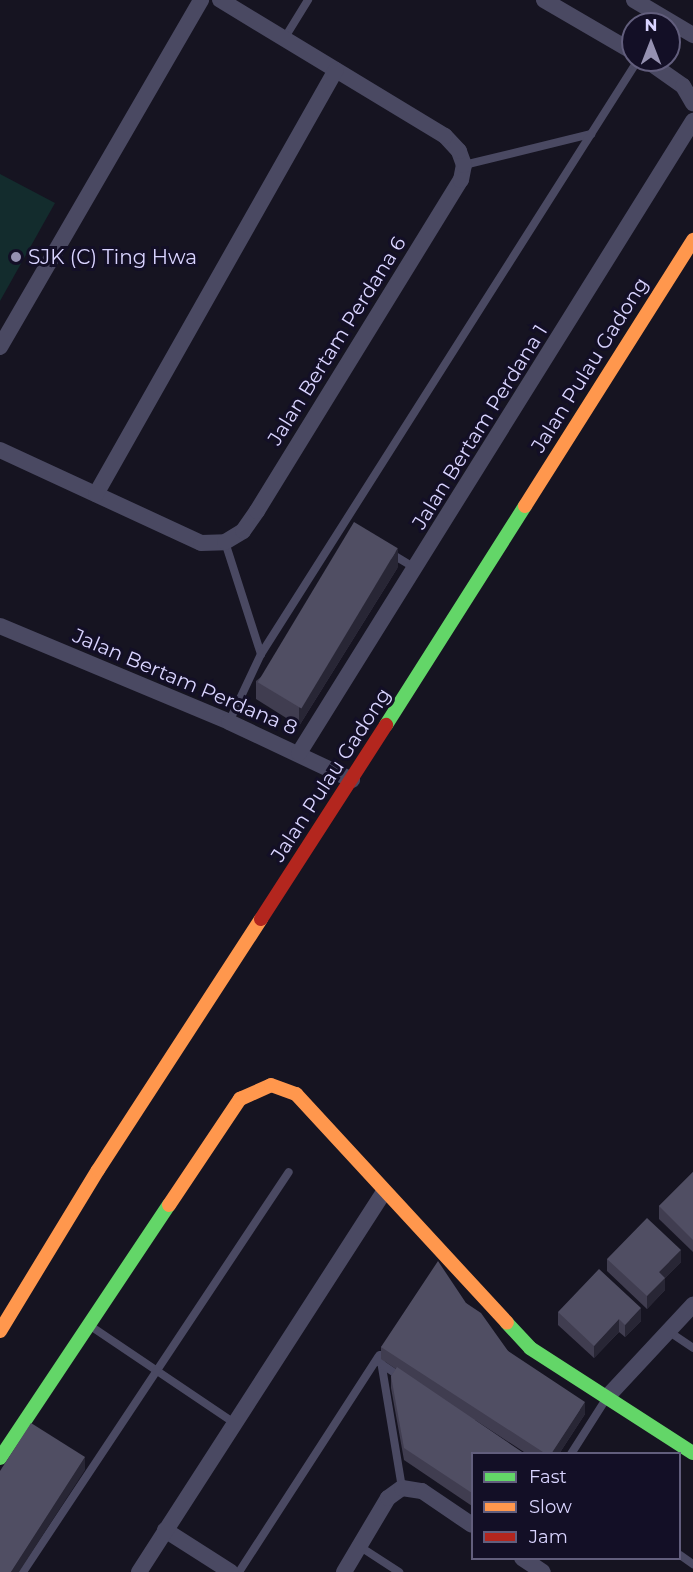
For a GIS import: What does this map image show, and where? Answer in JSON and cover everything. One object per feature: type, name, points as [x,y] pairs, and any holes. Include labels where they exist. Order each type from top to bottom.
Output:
[{"type":"main road","name":"Jalan Pulau Gadong","points":[[0,1331],[98,1170],[352,780],[693,240]]},
{"type":"main road","points":[[0,1458],[240,1099],[261,1087],[277,1086],[296,1094],[440,1262],[530,1348],[608,1396],[693,1453]]},
{"type":"street","points":[[0,347],[201,0]]},
{"type":"street","points":[[220,0],[445,136],[461,158]]},
{"type":"street","points":[[544,0],[621,45]]},
{"type":"street","points":[[634,0],[693,35]]},
{"type":"street","points":[[96,494],[336,70]]},
{"type":"street","points":[[663,72],[683,86],[693,104]]},
{"type":"street","name":"Jalan Bertam Perdana 1","points":[[299,753],[693,121]]},
{"type":"street","name":"Jalan Bertam Perdana 6","points":[[225,542],[243,531],[461,180],[461,158]]},
{"type":"street","points":[[0,450],[201,543],[225,542]]},
{"type":"street","name":"Jalan Bertam Perdana 8","points":[[0,626],[229,722],[299,753],[352,780]]},
{"type":"street","points":[[139,1572],[232,1422],[383,1193]]},
{"type":"street","points":[[608,1396],[693,1305]]},
{"type":"street","points":[[344,1572],[388,1498],[402,1488],[422,1491],[471,1524]]},
{"type":"street","points":[[165,1530],[231,1572]]},
{"type":"street","points":[[525,1560],[543,1572]]},
{"type":"lane","points":[[284,39],[308,0]]},
{"type":"lane","points":[[229,722],[261,654],[630,72]]},
{"type":"lane","points":[[461,158],[591,134]]},
{"type":"lane","points":[[344,524],[353,529]]},
{"type":"lane","points":[[225,542],[261,654]]},
{"type":"lane","points":[[380,546],[415,569]]},
{"type":"lane","points":[[23,1572],[289,1172]]},
{"type":"lane","points":[[89,1324],[232,1422]]},
{"type":"lane","points":[[668,1331],[693,1348]]},
{"type":"lane","points":[[239,1572],[380,1359],[386,1346]]},
{"type":"lane","points":[[380,1359],[409,1382]]},
{"type":"lane","points":[[380,1359],[402,1488]]},
{"type":"lane","points":[[572,1452],[608,1396]]},
{"type":"lane","points":[[359,1546],[399,1572]]},
{"type":"green space","name":"SJK (C) Ting Hwa","points":[[0,174],[55,203],[0,301]]},
{"type":"building","points":[[354,522],[398,548],[301,709],[258,682]]},
{"type":"building","points":[[693,1172],[693,1240],[659,1206]]},
{"type":"building","points":[[647,1218],[681,1250],[659,1272],[665,1278],[647,1296],[607,1259]]},
{"type":"building","points":[[438,1261],[466,1303],[481,1313],[508,1351],[585,1402],[552,1452],[543,1452],[381,1347]]},
{"type":"building","points":[[599,1269],[641,1308],[625,1325],[619,1319],[594,1346],[558,1312]]},
{"type":"building","points":[[397,1367],[522,1452],[471,1452],[471,1492],[404,1448],[391,1376]]},
{"type":"building","points":[[31,1423],[85,1457],[11,1572],[0,1572],[0,1471]]},
{"type":"traffic: fast","points":[[386,725],[525,506]]},
{"type":"traffic: fast","points":[[0,1458],[169,1205]]},
{"type":"traffic: fast","points":[[507,1323],[530,1348],[693,1453]]},
{"type":"traffic: slow","points":[[525,506],[693,240]]},
{"type":"traffic: slow","points":[[0,1331],[98,1170],[261,919]]},
{"type":"traffic: slow","points":[[169,1205],[240,1099],[271,1085],[296,1094],[507,1323]]},
{"type":"traffic: jam","points":[[261,919],[386,725]]},
{"type":"place","name":"SJK (C) Ting Hwa","points":[[16,257]]}]
